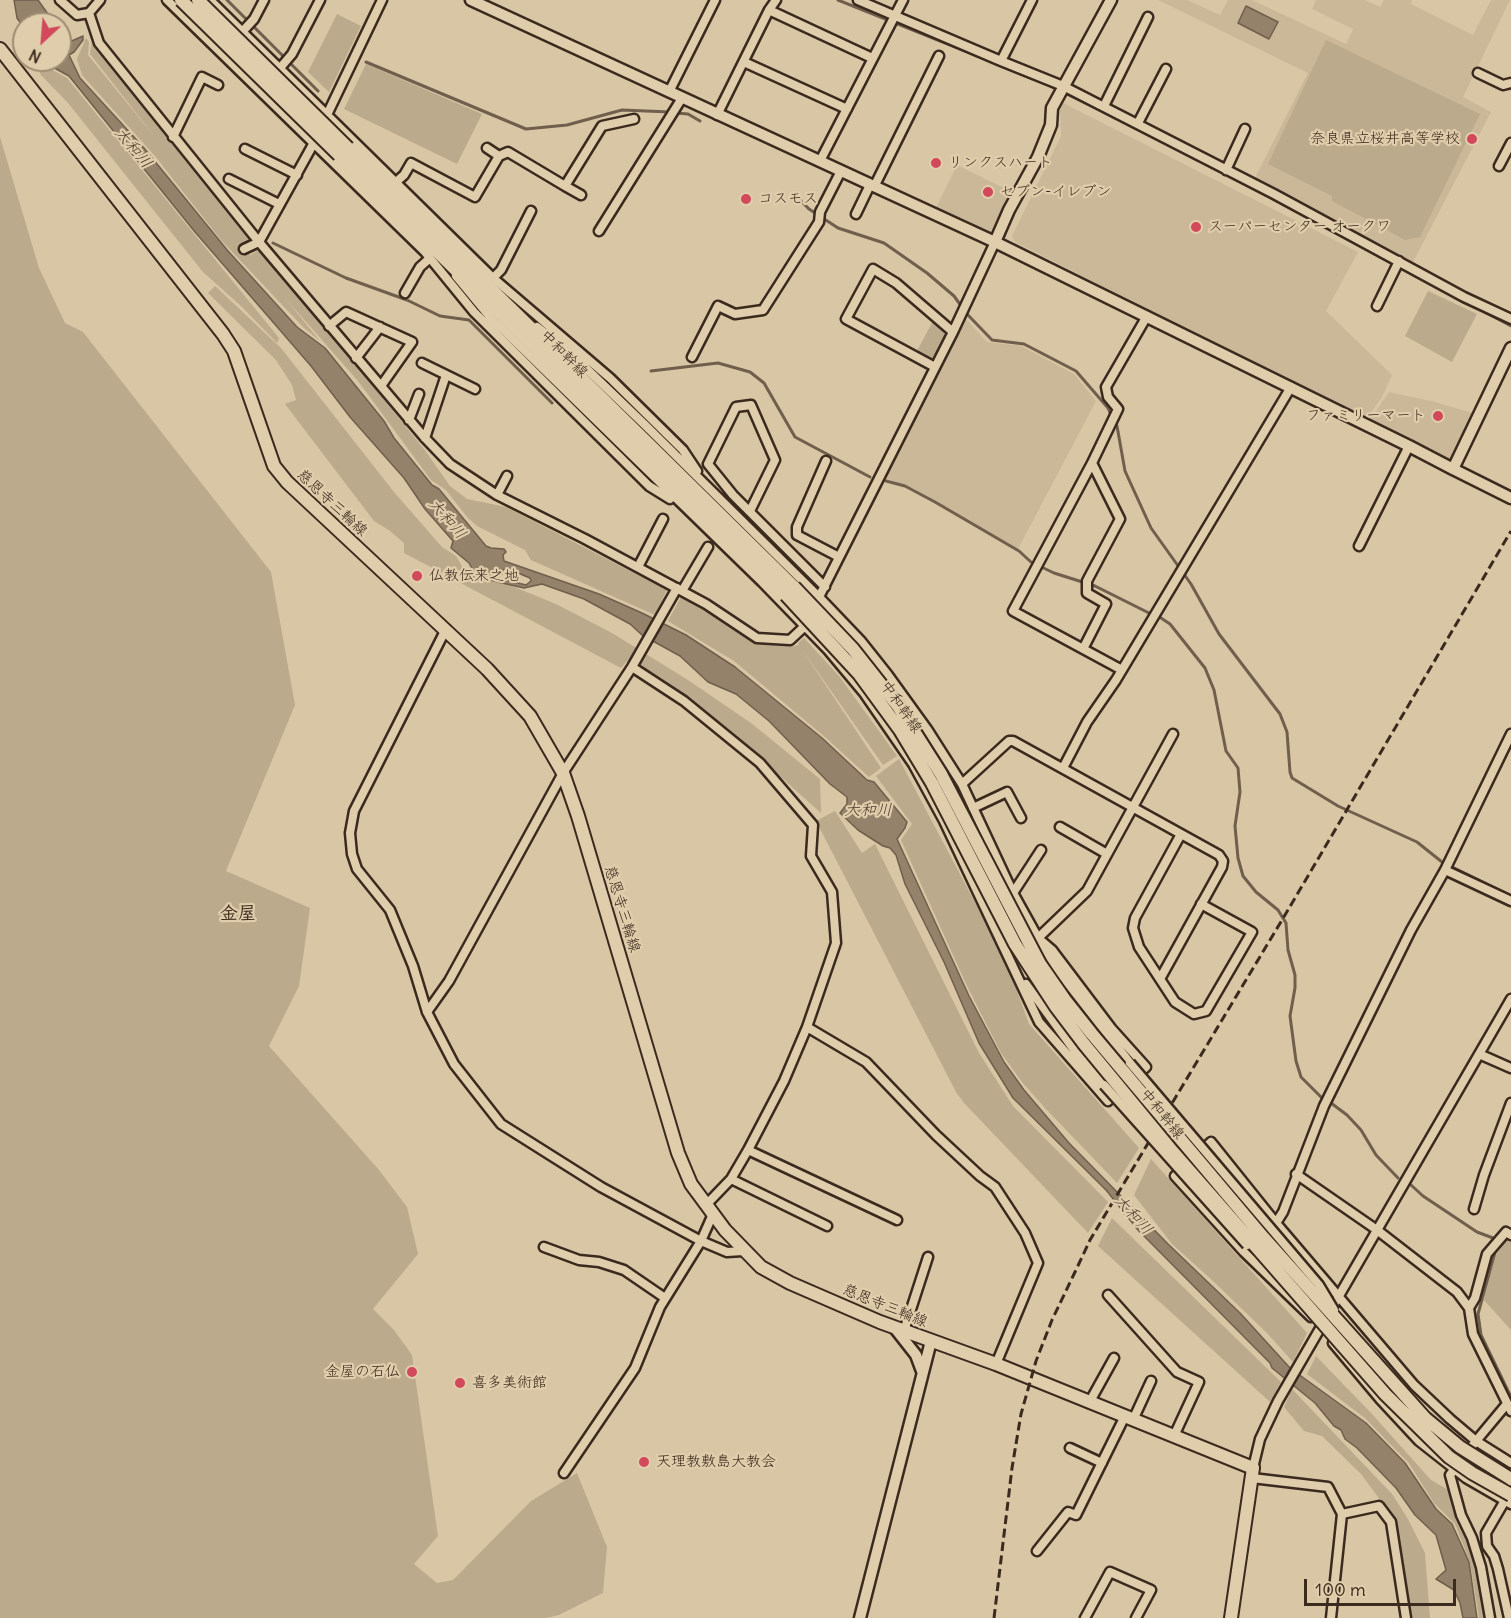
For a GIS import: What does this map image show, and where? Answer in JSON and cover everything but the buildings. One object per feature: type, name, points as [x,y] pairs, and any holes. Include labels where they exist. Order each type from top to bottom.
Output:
[{"type":"main road","name":"中和幹線","points":[[181,0],[510,307],[880,682],[941,774],[1023,934],[1065,1000],[1263,1237],[1425,1418],[1460,1447],[1511,1479]]},
{"type":"main road","name":"中和幹線","points":[[198,0],[344,151],[434,255],[790,591],[859,674],[900,730],[932,783],[1015,944],[1056,1007],[1084,1044],[1173,1152],[1385,1394],[1449,1457],[1509,1500]]},
{"type":"main road","name":"慈恩寺三輪線","points":[[0,49],[197,293],[234,351],[274,466],[295,490],[487,669],[530,716],[563,773],[578,816],[678,1153],[691,1184],[743,1251],[761,1267],[790,1283],[899,1329],[996,1364],[1174,1436],[1252,1473]]},
{"type":"main road","points":[[1231,1618],[1252,1473]]},
{"type":"street","points":[[60,0],[77,15],[88,14],[100,0]]},
{"type":"street","points":[[168,0],[314,143],[434,255],[490,317],[805,626],[864,693],[913,764],[944,821],[1039,1022],[1108,1101],[1146,1067],[1111,1028],[1052,950],[1038,938]]},
{"type":"street","points":[[210,0],[493,278],[610,378],[683,450],[709,489]]},
{"type":"street","points":[[242,32],[254,19],[264,0]]},
{"type":"street","points":[[280,68],[292,54],[320,0]]},
{"type":"street","points":[[244,249],[259,242],[297,174],[382,0]]},
{"type":"street","points":[[471,0],[995,242],[1511,498]]},
{"type":"street","points":[[669,92],[715,0]]},
{"type":"street","points":[[717,115],[776,0]]},
{"type":"street","points":[[858,0],[893,20],[1064,86],[1226,170],[1397,265],[1511,319]]},
{"type":"street","points":[[820,161],[903,0]]},
{"type":"street","points":[[1001,61],[1032,0]]},
{"type":"street","points":[[819,597],[953,332],[1009,210],[1038,157],[1051,124],[1052,108],[1111,0]]},
{"type":"street","points":[[769,10],[872,58]]},
{"type":"street","points":[[88,14],[99,43],[173,137],[356,358],[450,464],[497,495],[680,589],[757,638],[790,640],[805,626]]},
{"type":"street","points":[[1104,106],[1148,17]]},
{"type":"street","points":[[856,214],[939,56]]},
{"type":"street","points":[[744,62],[847,109]]},
{"type":"street","points":[[1138,123],[1166,69]]},
{"type":"street","points":[[1478,73],[1503,85],[1511,83]]},
{"type":"street","points":[[173,137],[202,77],[218,85]]},
{"type":"street","points":[[598,231],[681,98]]},
{"type":"street","points":[[565,186],[602,126],[634,119]]},
{"type":"street","points":[[1226,170],[1245,129]]},
{"type":"street","points":[[1499,166],[1511,143]]},
{"type":"street","points":[[487,148],[499,156]]},
{"type":"street","points":[[244,149],[297,174]]},
{"type":"street","points":[[396,182],[404,175],[411,163],[475,197],[499,156],[508,152],[581,195]]},
{"type":"street","points":[[692,357],[718,306],[735,314],[763,310],[819,222],[820,212],[841,171]]},
{"type":"street","points":[[229,179],[279,204]]},
{"type":"street","points":[[493,278],[501,270],[531,211]]},
{"type":"street","points":[[405,293],[420,267],[434,255]]},
{"type":"street","points":[[1377,306],[1397,265]]},
{"type":"street","points":[[935,367],[846,319],[873,268],[896,283],[953,332]]},
{"type":"street","points":[[510,307],[589,370],[861,640],[927,729],[962,784],[1013,893],[1059,972],[1130,1063],[1319,1285],[1351,1336]]},
{"type":"street","points":[[329,326],[346,312],[412,342],[381,386]]},
{"type":"street","points":[[1122,670],[1013,611],[1092,463],[1118,409],[1108,397],[1106,387],[1147,316]]},
{"type":"street","points":[[356,358],[380,327]]},
{"type":"street","points":[[1453,469],[1511,348]]},
{"type":"street","points":[[422,363],[475,389]]},
{"type":"street","points":[[425,438],[446,375]]},
{"type":"street","points":[[1062,768],[1087,722],[1122,670],[1291,387]]},
{"type":"street","points":[[409,420],[419,394]]},
{"type":"street","points":[[750,511],[775,460],[751,405],[736,407],[708,464],[733,495],[825,586]]},
{"type":"street","points":[[1359,546],[1409,446]]},
{"type":"street","points":[[826,461],[797,527],[797,535],[839,557]]},
{"type":"street","points":[[1083,649],[1106,604],[1087,593],[1087,584],[1120,519],[1092,463]]},
{"type":"street","points":[[497,495],[507,476]]},
{"type":"street","points":[[638,567],[663,519]]},
{"type":"street","points":[[427,1012],[449,981],[563,773],[708,547]]},
{"type":"street","points":[[446,629],[354,811],[350,833],[352,854],[357,869],[390,910],[413,966],[427,1012],[454,1064],[501,1124],[601,1186],[701,1240],[727,1252],[743,1251]]},
{"type":"street","points":[[564,1473],[635,1368],[665,1298],[701,1240],[710,1210],[748,1150],[784,1081],[807,1027],[836,943],[832,892],[810,856],[813,825],[760,764],[684,701],[632,667]]},
{"type":"street","points":[[1038,938],[1087,891],[1173,734]]},
{"type":"street","points":[[1244,1252],[1276,1223],[1283,1212],[1324,1106],[1411,930],[1445,870],[1511,735]]},
{"type":"street","points":[[962,784],[1009,741],[1013,741],[1219,855],[1223,861],[1222,867],[1160,979]]},
{"type":"street","points":[[973,808],[1007,792],[1021,818]]},
{"type":"street","points":[[1060,828],[1107,854]]},
{"type":"street","points":[[1181,834],[1135,918],[1133,928],[1139,947],[1174,1002],[1194,1014],[1206,1011],[1251,932],[1201,904]]},
{"type":"street","points":[[1013,893],[1041,850]]},
{"type":"street","points":[[1445,870],[1511,901]]},
{"type":"street","points":[[1015,968],[1048,1017],[1104,1085],[1252,1251],[1303,1300]]},
{"type":"street","points":[[1331,1618],[1342,1514],[1328,1487],[1252,1473],[1260,1439],[1278,1401],[1308,1348],[1511,999]]},
{"type":"street","points":[[807,1027],[867,1062],[936,1135],[995,1187],[1025,1233],[1038,1263],[996,1364]]},
{"type":"street","points":[[1479,1054],[1511,1068]]},
{"type":"street","points":[[1474,1209],[1511,1103]]},
{"type":"street","points":[[1509,1500],[1480,1488],[1419,1441],[1320,1328],[1244,1252],[1175,1176],[1210,1142],[1414,1385],[1476,1441],[1511,1463]]},
{"type":"street","points":[[748,1150],[897,1221]]},
{"type":"street","points":[[1296,1174],[1377,1230],[1457,1292],[1469,1308],[1473,1334],[1509,1408],[1476,1441],[1450,1475],[1461,1515],[1472,1538],[1481,1567],[1490,1618]]},
{"type":"street","points":[[731,1179],[827,1226]]},
{"type":"street","points":[[1469,1308],[1475,1298],[1487,1254],[1506,1233],[1511,1235]]},
{"type":"street","points":[[544,1247],[579,1260],[599,1262],[624,1270],[665,1298]]},
{"type":"street","points":[[922,1371],[916,1355],[899,1329],[928,1257]]},
{"type":"street","points":[[1108,1295],[1177,1372],[1199,1382],[1174,1436]]},
{"type":"street","points":[[860,1618],[931,1341]]},
{"type":"street","points":[[1089,1403],[1114,1358]]},
{"type":"street","points":[[1036,1551],[1068,1512],[1077,1515],[1102,1463],[1151,1381]]},
{"type":"street","points":[[1070,1448],[1102,1463]]},
{"type":"street","points":[[1484,1584],[1487,1546],[1485,1533],[1509,1500],[1511,1490]]},
{"type":"street","points":[[1342,1514],[1379,1506],[1391,1522],[1406,1618]]},
{"type":"street","points":[[1487,1546],[1494,1556],[1498,1569],[1509,1618]]},
{"type":"street","points":[[1085,1618],[1110,1572],[1151,1590],[1136,1618]]},
{"type":"shaded area","points":[[1158,0],[1187,0],[1220,15],[1228,0],[1252,0],[1346,44],[1353,29],[1312,9],[1316,0],[1365,0],[1380,7],[1384,0],[1412,0],[1411,4],[1473,35],[1491,0],[1510,0],[1463,97],[1491,112],[1412,264],[1254,180],[1308,73]],"holes":[[[1332,196],[1405,240],[1333,201]]]},
{"type":"shaded area","points":[[337,14],[361,26],[329,92],[308,72]]},
{"type":"shaded area","points":[[93,32],[257,244],[245,249],[250,255],[261,249],[424,449],[450,486],[467,499],[506,507],[667,590],[655,615],[531,560],[525,550],[477,526],[446,490],[431,480],[358,381],[285,298],[320,341],[303,327],[221,240],[155,156],[82,75],[77,59],[86,38],[89,42],[88,55],[158,141],[90,54]]},
{"type":"shaded area","points":[[1326,40],[1480,114],[1420,237],[1405,240],[1332,201],[1332,196],[1268,164]]},
{"type":"shaded area","points":[[366,64],[482,114],[457,164],[344,109]]},
{"type":"shaded area","points":[[40,72],[56,72],[67,78],[279,338],[277,343],[203,272],[68,103]]},
{"type":"shaded area","points":[[1063,103],[1358,252],[1326,311],[1392,375],[1382,397],[1367,418],[1015,242],[1012,236],[1061,136],[1060,109]]},
{"type":"shaded area","points":[[0,137],[39,268],[65,323],[83,332],[271,572],[295,705],[226,871],[310,908],[299,986],[269,1046],[379,1170],[407,1207],[418,1254],[373,1309],[394,1330],[412,1355],[438,1536],[414,1564],[437,1583],[453,1580],[531,1501],[577,1473],[607,1547],[603,1593],[559,1615],[546,1618],[0,1618]]},
{"type":"shaded area","points":[[957,165],[1010,191],[990,233],[936,208]]},
{"type":"shaded area","points":[[215,286],[281,348],[394,492],[442,547],[456,556],[463,568],[465,580],[474,579],[507,584],[556,604],[612,633],[688,680],[751,723],[820,779],[821,813],[723,725],[627,661],[621,668],[404,553],[404,543],[374,521],[285,404],[296,400],[292,385],[276,360],[208,293]]},
{"type":"shaded area","points":[[1428,291],[1477,314],[1452,362],[1405,336]]},
{"type":"shaded area","points":[[965,318],[987,342],[1021,346],[1074,374],[1096,401],[1018,549],[915,489],[886,479]]},
{"type":"shaded area","points":[[933,321],[944,332],[945,339],[936,357],[932,359],[917,351]]},
{"type":"shaded area","points":[[1389,392],[1476,414],[1454,459],[1450,460],[1370,420]]},
{"type":"shaded area","points":[[681,597],[698,605],[757,643],[793,646],[799,645],[798,643],[804,638],[839,676],[897,756],[883,765],[801,648],[881,768],[869,777],[734,661],[668,621]]},
{"type":"shaded area","points":[[899,759],[1006,961],[1029,1024],[1139,1148],[1117,1183],[1045,1108],[1001,1053],[967,986],[901,840],[912,824],[876,776]]},
{"type":"shaded area","points":[[835,811],[862,853],[875,844],[979,1053],[1013,1106],[1108,1202],[1088,1233],[956,1092],[816,821]]},
{"type":"shaded area","points":[[1151,1159],[1307,1333],[1293,1362],[1267,1333],[1172,1244],[1134,1195]]},
{"type":"shaded area","points":[[1112,1218],[1281,1382],[1270,1402],[1098,1246]]},
{"type":"shaded area","points":[[1508,1238],[1511,1240],[1511,1330],[1484,1300],[1495,1256]]},
{"type":"shaded area","points":[[1316,1356],[1431,1480],[1450,1491],[1477,1563],[1484,1618],[1479,1618],[1470,1562],[1455,1524],[1434,1503],[1408,1462],[1366,1419],[1307,1374]]},
{"type":"shaded area","points":[[1292,1389],[1392,1494],[1408,1519],[1425,1553],[1430,1618],[1411,1618],[1395,1520],[1361,1474],[1322,1436],[1304,1431],[1284,1407]]},
{"type":"water","points":[[14,0],[38,0],[47,12],[16,12]]},
{"type":"water","points":[[1246,6],[1278,22],[1269,39],[1238,23]]},
{"type":"water","name":"大和川","points":[[83,36],[83,40],[72,53],[72,41]]},
{"type":"water","name":"大和川","points":[[72,61],[80,78],[144,148],[228,251],[297,327],[325,348],[432,485],[439,489],[486,546],[504,549],[506,552],[503,555],[504,561],[599,594],[686,635],[735,667],[822,738],[867,780],[874,782],[907,822],[897,839],[969,996],[1004,1062],[1024,1090],[1069,1143],[1168,1244],[1240,1313],[1290,1368],[1366,1423],[1405,1463],[1436,1509],[1452,1524],[1469,1562],[1477,1618],[1463,1618],[1454,1590],[1436,1579],[1446,1570],[1436,1535],[1415,1515],[1396,1488],[1357,1448],[1345,1439],[1341,1430],[1334,1426],[1315,1403],[1272,1368],[1270,1363],[1138,1230],[1106,1190],[1013,1098],[979,1043],[944,962],[905,884],[896,855],[890,848],[858,830],[840,813],[847,804],[847,797],[830,784],[769,721],[736,694],[708,682],[680,656],[642,635],[630,624],[584,599],[542,584],[524,588],[472,576],[474,572],[469,563],[451,548],[453,541],[425,509],[404,478],[195,232],[69,76],[62,72],[72,72]],"holes":[[[506,568],[530,578],[531,581],[526,585],[497,578],[489,572],[502,574]]]},
{"type":"waterway","points":[[227,0],[318,91]]},
{"type":"waterway","points":[[838,0],[1005,67]]},
{"type":"waterway","points":[[366,62],[526,129],[567,125],[622,110],[670,112]]},
{"type":"waterway","points":[[1034,78],[1106,113]]},
{"type":"waterway","points":[[676,113],[688,114],[700,121]]},
{"type":"waterway","points":[[1224,173],[1511,326]]},
{"type":"waterway","points":[[799,199],[809,209],[838,228],[884,243],[927,273],[954,296],[967,314],[992,340],[1024,344],[1076,371],[1108,408],[1111,415]]},
{"type":"waterway","points":[[273,243],[346,278],[407,300],[440,316],[469,320],[552,403]]},
{"type":"waterway","points":[[651,371],[718,363],[750,372],[764,383],[795,437],[870,477]]},
{"type":"waterway","points":[[1114,421],[1117,426],[1125,471],[1151,528],[1191,584],[1219,634],[1280,714],[1287,732],[1292,778],[1338,806],[1417,842],[1442,862],[1511,896]]},
{"type":"waterway","points":[[886,481],[905,486],[935,502],[1019,551],[1031,562],[1054,573],[1095,586],[1149,613]]},
{"type":"waterway","points":[[1161,618],[1170,624],[1205,668],[1214,690],[1226,751],[1238,768],[1240,792],[1235,826],[1238,858],[1243,876],[1256,892],[1278,910],[1286,923],[1288,950],[1295,975],[1290,1016],[1296,1061],[1301,1077],[1322,1098]]},
{"type":"waterway","points":[[1331,1103],[1361,1130],[1376,1155],[1398,1178]]},
{"type":"waterway","points":[[1411,1185],[1423,1196],[1477,1232],[1493,1238]]},
{"type":"waterway","points":[[1495,1252],[1478,1314],[1481,1335],[1511,1397]]},
{"type":"railway","points":[[994,1618],[1012,1468],[1021,1414],[1036,1361],[1052,1320],[1090,1240],[1511,531]]},
{"type":"place","name":"奈良県立桜井高等学校","points":[[1472,139]]},
{"type":"place","name":"リンクスハート","points":[[936,163]]},
{"type":"place","name":"セブン-イレブン","points":[[988,192]]},
{"type":"place","name":"コスモス","points":[[746,199]]},
{"type":"place","name":"スーパーセンター オークワ","points":[[1196,227]]},
{"type":"place","name":"ファミリーマート","points":[[1438,416]]},
{"type":"place","name":"仏教伝来之地","points":[[417,576]]},
{"type":"place","name":"金屋の石仏","points":[[412,1372]]},
{"type":"place","name":"喜多美術館","points":[[460,1383]]},
{"type":"place","name":"天理教敷島大教会","points":[[644,1462]]},
{"type":"district","name":"金屋","points":[[238,914]]}]
